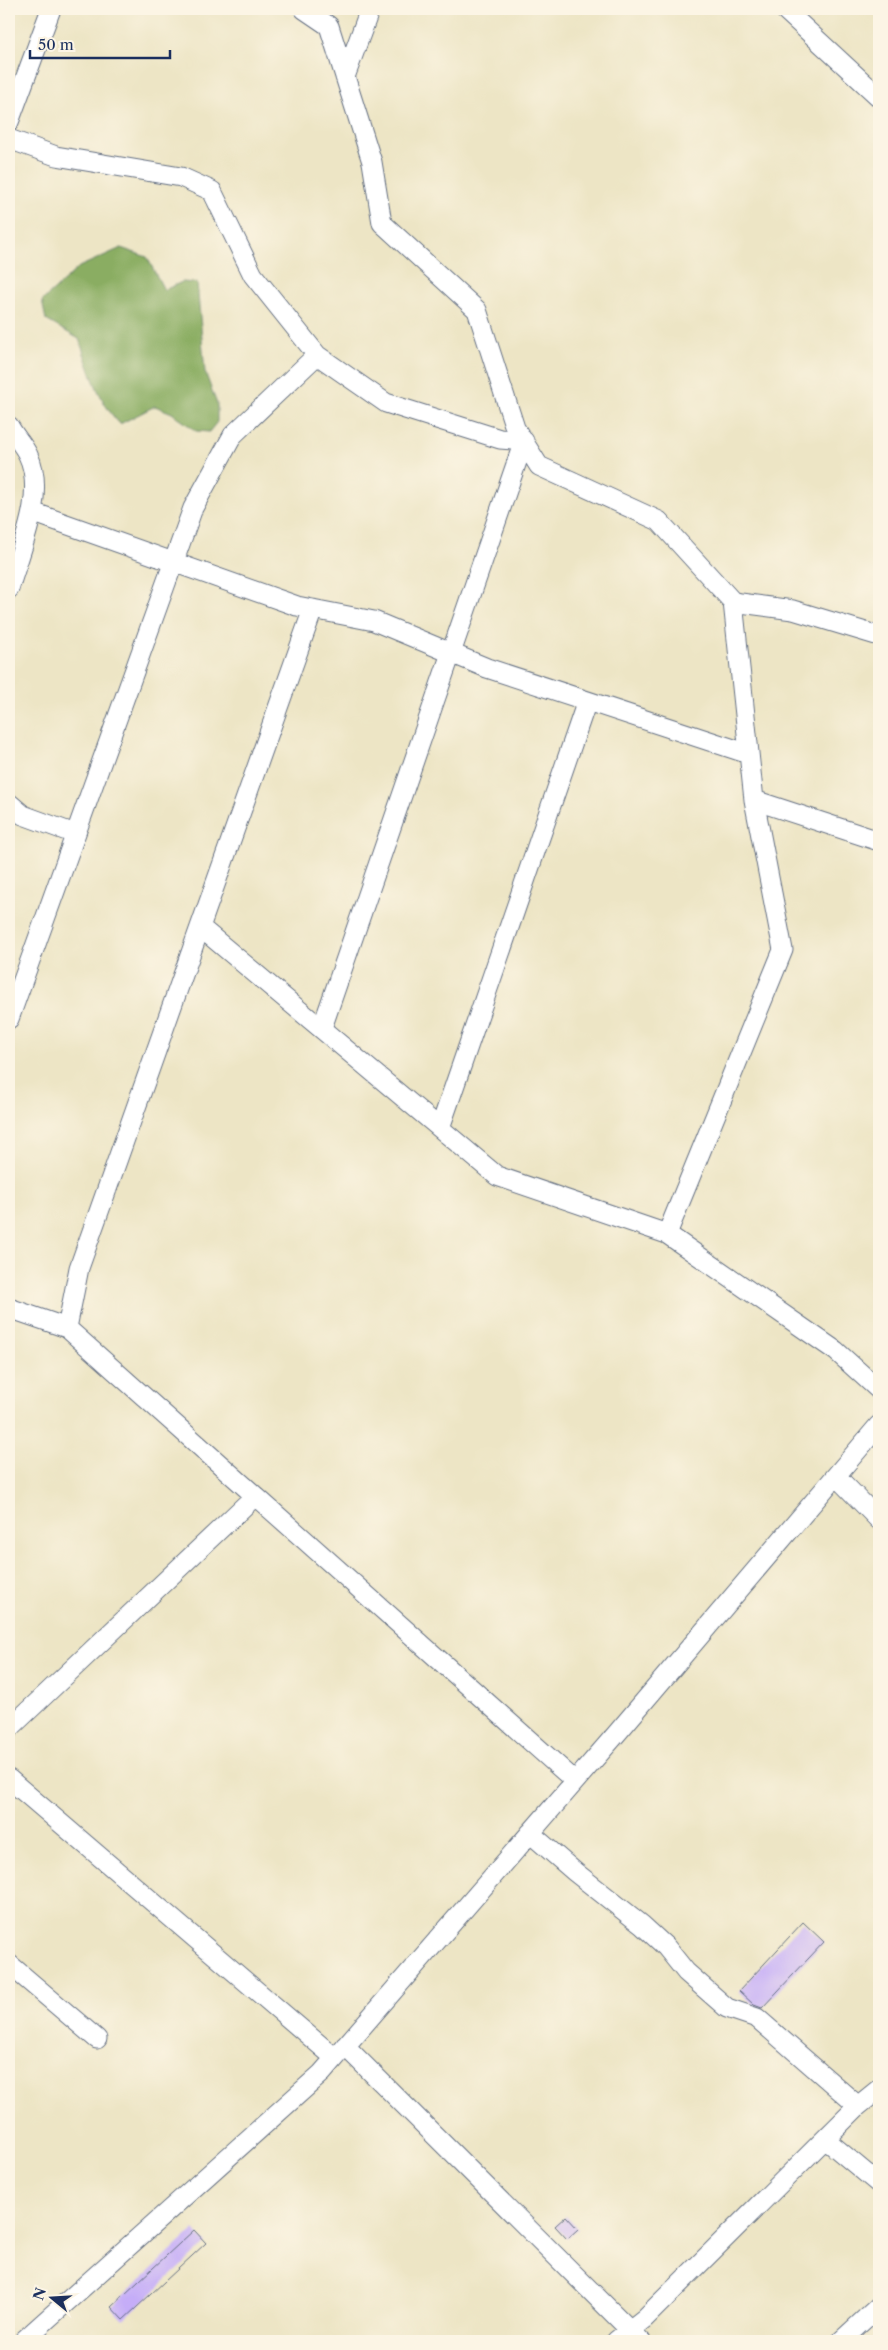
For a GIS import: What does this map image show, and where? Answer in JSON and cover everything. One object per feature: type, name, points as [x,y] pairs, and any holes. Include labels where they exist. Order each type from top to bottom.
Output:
[{"type":"street","points":[[9,122],[51,9]]},
{"type":"street","points":[[304,9],[329,26],[372,162],[382,223],[477,310],[515,428],[539,466],[659,521],[733,602],[754,800],[783,950],[667,1234]]},
{"type":"street","points":[[345,77],[370,9]]},
{"type":"street","points":[[784,9],[879,97]]},
{"type":"street","points":[[9,139],[56,156],[182,177],[212,191],[253,275],[317,355],[386,403],[500,439],[524,441]]},
{"type":"street","points":[[9,1019],[193,508],[233,435],[317,355]]},
{"type":"street","points":[[9,426],[28,455],[36,492],[32,512],[9,589]]},
{"type":"street","points":[[322,1028],[524,441]]},
{"type":"street","points":[[32,512],[298,606],[374,621],[486,668],[749,754]]},
{"type":"street","points":[[733,602],[793,610],[879,636]]},
{"type":"street","points":[[67,1328],[79,1268],[313,609]]},
{"type":"street","points":[[440,1128],[587,701]]},
{"type":"street","points":[[754,800],[879,841]]},
{"type":"street","points":[[9,803],[23,815],[75,834]]},
{"type":"street","points":[[200,927],[497,1176],[667,1234],[836,1351],[879,1390]]},
{"type":"street","points":[[9,1308],[67,1328],[575,1782]]},
{"type":"street","points":[[23,2341],[322,2073],[575,1782],[879,1425]]},
{"type":"street","points":[[836,1476],[879,1520]]},
{"type":"street","points":[[9,1729],[255,1496]]},
{"type":"street","points":[[9,1779],[340,2052],[630,2337],[858,2106],[879,2089]]},
{"type":"street","points":[[530,1833],[575,1872],[642,1925],[666,1947],[686,1972],[727,2008],[757,2018],[858,2106]]},
{"type":"street","points":[[9,1964],[97,2039]]},
{"type":"street","points":[[825,2139],[879,2184]]},
{"type":"street","points":[[841,2341],[879,2306]]},
{"type":"green space","points":[[121,248],[147,257],[164,290],[182,282],[197,283],[205,372],[217,404],[217,422],[209,432],[196,431],[172,413],[155,406],[120,424],[100,395],[79,339],[46,320],[42,301],[79,267]]},
{"type":"building","points":[[803,1922],[824,1942],[762,2008],[754,2005],[739,1991]]},
{"type":"building","points":[[566,2216],[578,2229],[567,2239],[555,2226]]},
{"type":"building","points":[[194,2230],[206,2243],[123,2320],[111,2307]]}]
